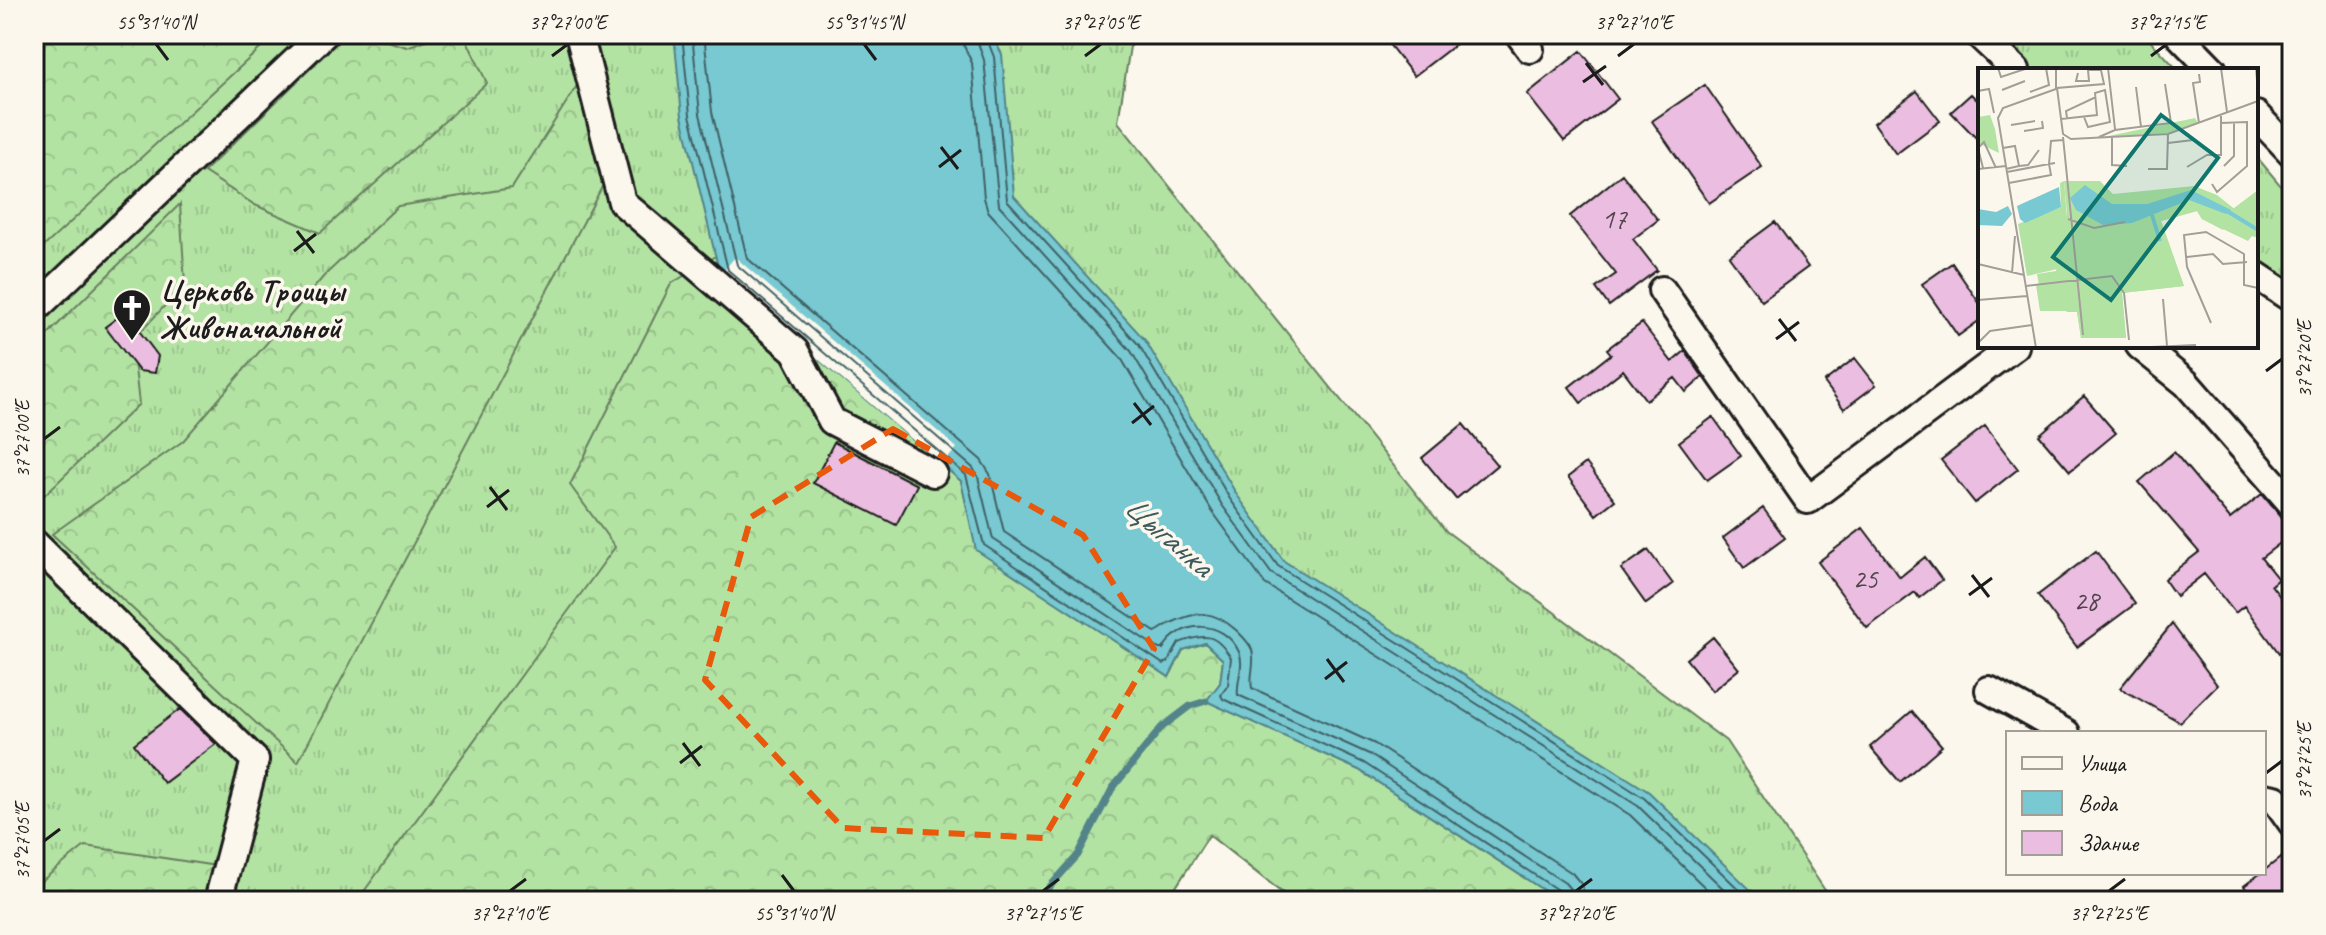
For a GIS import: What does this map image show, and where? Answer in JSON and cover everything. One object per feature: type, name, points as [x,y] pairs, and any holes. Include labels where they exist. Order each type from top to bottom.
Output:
[{"type":"street","points":[[34,310],[324,34]]},
{"type":"street","points":[[579,34],[622,202],[795,351],[832,421],[933,473]]},
{"type":"street","points":[[1978,34],[2014,68]]},
{"type":"street","points":[[2178,34],[2211,68]]},
{"type":"street","points":[[2258,117],[2292,153]]},
{"type":"street","points":[[2258,276],[2292,299]]},
{"type":"street","points":[[1662,290],[1808,500],[2012,348]]},
{"type":"street","points":[[2142,348],[2186,383],[2292,504]]},
{"type":"street","points":[[34,543],[255,760],[218,901]]},
{"type":"street","points":[[1989,690],[2062,731]]},
{"type":"street","points":[[2266,797],[2275,799],[2292,823]]},
{"type":"highlighted area","points":[[893,429],[1083,535],[1154,649],[1044,838],[843,828],[705,680],[751,517]]},
{"type":"green space","points":[[34,34],[276,34],[39,251],[34,247]]},
{"type":"green space","points":[[276,34],[1132,34],[1118,122],[1446,531],[1726,741],[1832,901],[1292,901],[1209,835],[1167,901],[34,901],[34,247],[38,250]]},
{"type":"green space","points":[[346,34],[363,34],[407,47],[442,34],[464,34],[487,83],[320,233],[255,205],[204,172]]},
{"type":"green space","points":[[1997,34],[2144,34],[2176,68],[2030,68]]},
{"type":"green space","points":[[578,84],[603,185],[298,762],[52,534],[183,441],[324,276],[398,206],[512,188]]},
{"type":"green space","points":[[2258,158],[2292,199],[2292,291],[2258,266]]},
{"type":"green space","points":[[180,204],[185,284],[132,341],[139,404],[34,505],[34,348]]},
{"type":"green space","points":[[716,256],[720,275],[961,481],[977,550],[1169,677],[1183,650],[1205,643],[1223,660],[1220,683],[1207,701],[1359,770],[1560,901],[1293,901],[1209,835],[1167,901],[357,901],[615,547],[570,485],[671,284]]},
{"type":"green space","points":[[85,846],[216,866],[221,901],[34,901],[34,887]]},
{"type":"water","name":"Цыганка","points":[[674,34],[991,34],[1002,54],[1014,196],[1145,340],[1237,495],[1284,561],[1649,792],[1762,901],[1560,901],[1359,770],[1206,701],[1220,683],[1223,660],[1205,643],[1183,650],[1169,677],[976,550],[961,481],[720,275],[682,116]]},
{"type":"pier","points":[[735,257],[957,448],[942,465],[720,275]]},
{"type":"building","points":[[1381,34],[1469,34],[1414,76]]},
{"type":"building","points":[[1581,51],[1618,99],[1564,141],[1527,94]]},
{"type":"building","points":[[1705,85],[1762,167],[1709,203],[1652,121]]},
{"type":"building","points":[[1917,91],[1940,121],[1896,154],[1874,123]]},
{"type":"building","points":[[1971,94],[1978,101],[1978,140],[1951,112]]},
{"type":"building","points":[[1622,174],[1658,220],[1633,239],[1657,270],[1609,306],[1596,288],[1616,274],[1570,216]]},
{"type":"building","points":[[1775,222],[1808,267],[1762,301],[1729,256]]},
{"type":"building","points":[[1952,263],[1978,301],[1978,321],[1958,336],[1922,284]]},
{"type":"building","name":"Церковь Троицы Живоначальной","points":[[125,312],[158,356],[155,373],[139,371],[105,327]]},
{"type":"building","points":[[1642,323],[1672,362],[1685,351],[1703,377],[1686,392],[1675,378],[1646,400],[1623,370],[1581,403],[1569,387],[1611,354],[1607,349]]},
{"type":"building","points":[[1855,358],[1876,385],[1844,409],[1824,382]]},
{"type":"building","points":[[2084,396],[2116,433],[2070,471],[2039,435]]},
{"type":"building","points":[[1713,417],[1741,456],[1707,480],[1679,442]]},
{"type":"building","points":[[1463,424],[1497,465],[1456,499],[1422,458]]},
{"type":"building","points":[[1985,426],[2018,469],[1975,503],[1941,460]]},
{"type":"building","points":[[834,442],[917,485],[896,525],[813,483]]},
{"type":"building","points":[[2174,452],[2230,519],[2262,494],[2292,530],[2292,534],[2261,558],[2278,579],[2271,585],[2292,612],[2292,643],[2279,653],[2244,606],[2235,613],[2204,574],[2176,596],[2164,579],[2199,552],[2139,482]]},
{"type":"building","points":[[1586,463],[1615,500],[1596,515],[1568,477]]},
{"type":"building","points":[[1763,508],[1785,538],[1744,568],[1723,538]]},
{"type":"building","points":[[1863,528],[1900,577],[1925,557],[1942,580],[1919,598],[1915,592],[1867,628],[1818,562]]},
{"type":"building","points":[[1648,550],[1673,584],[1646,604],[1621,569]]},
{"type":"building","points":[[2096,551],[2135,604],[2077,647],[2038,595]]},
{"type":"building","points":[[2172,624],[2217,685],[2180,722],[2120,688]]},
{"type":"building","points":[[1713,637],[1739,669],[1712,691],[1686,659]]},
{"type":"building","points":[[180,709],[216,744],[164,783],[134,744]]},
{"type":"building","points":[[1912,711],[1942,746],[1900,782],[1870,747]]},
{"type":"building","points":[[2292,849],[2292,901],[2255,901],[2244,886],[2258,875],[2266,875],[2266,869]]},
{"type":"waterway","points":[[1037,901],[1078,855],[1112,789],[1161,728],[1190,706],[1206,701]]},
{"type":"place","name":"Церковь Троицы Живоначальной","points":[[132,342]]}]
